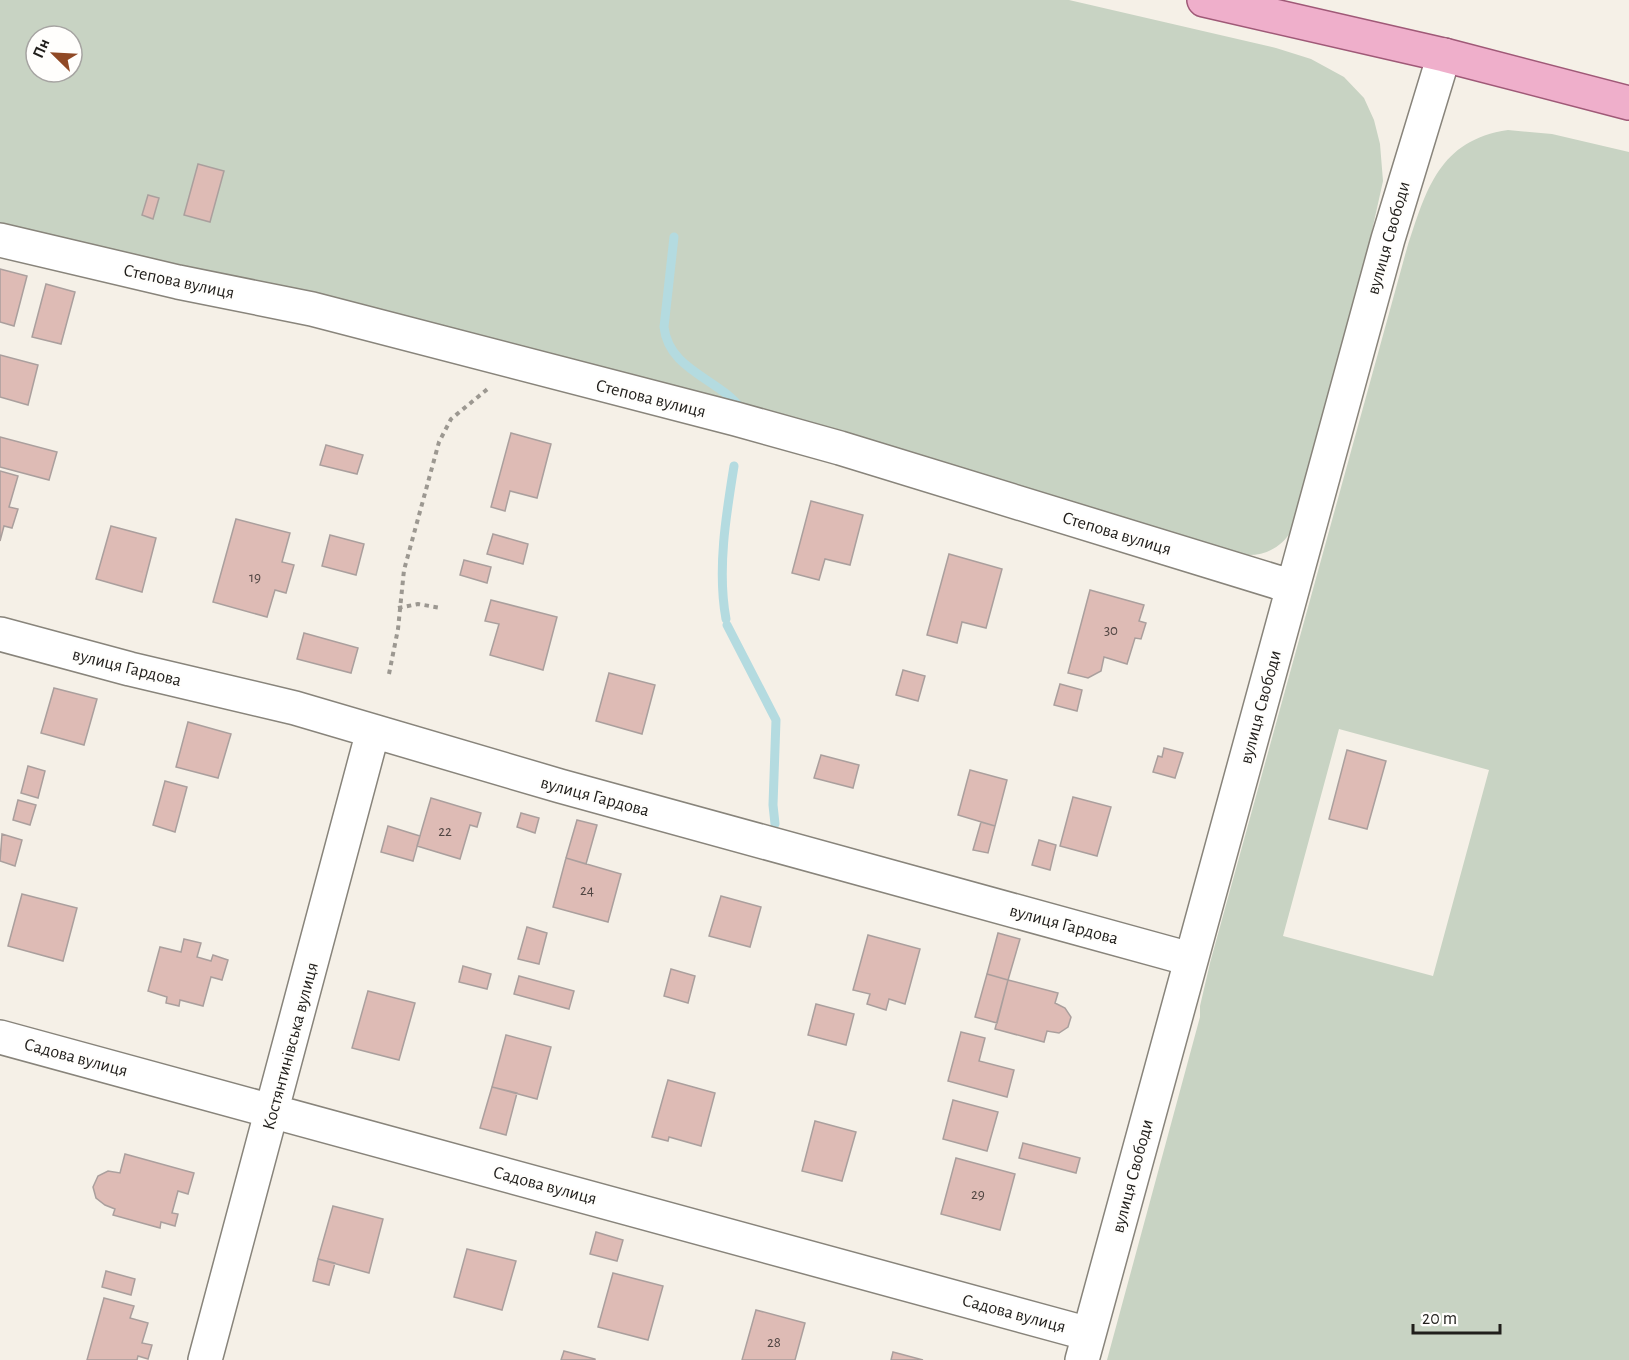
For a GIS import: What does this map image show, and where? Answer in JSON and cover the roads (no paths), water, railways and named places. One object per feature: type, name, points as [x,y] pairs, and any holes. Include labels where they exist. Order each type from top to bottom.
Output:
[{"type":"main road","points":[[1204,0],[1444,55],[1629,103]]},
{"type":"street","name":"вулиця Свободи","points":[[1086,1347],[1384,250],[1444,55]]},
{"type":"street","name":"Степова вулиця","points":[[0,240],[178,282],[312,309],[840,448],[1293,587]]},
{"type":"street","name":"вулиця Гардова","points":[[0,634],[130,669],[250,696],[571,790],[1190,959]]},
{"type":"street","name":"Костянтинівська вулиця","points":[[205,1360],[373,731]]},
{"type":"street","name":"Садова вулиця","points":[[0,1037],[273,1111],[1086,1347]]},
{"type":"waterway","points":[[674,237],[664,327],[668,342],[685,364],[721,390],[742,410]]},
{"type":"waterway","points":[[726,619],[722,562],[734,466]]},
{"type":"waterway","points":[[727,625],[776,720],[773,805],[775,824]]}]
